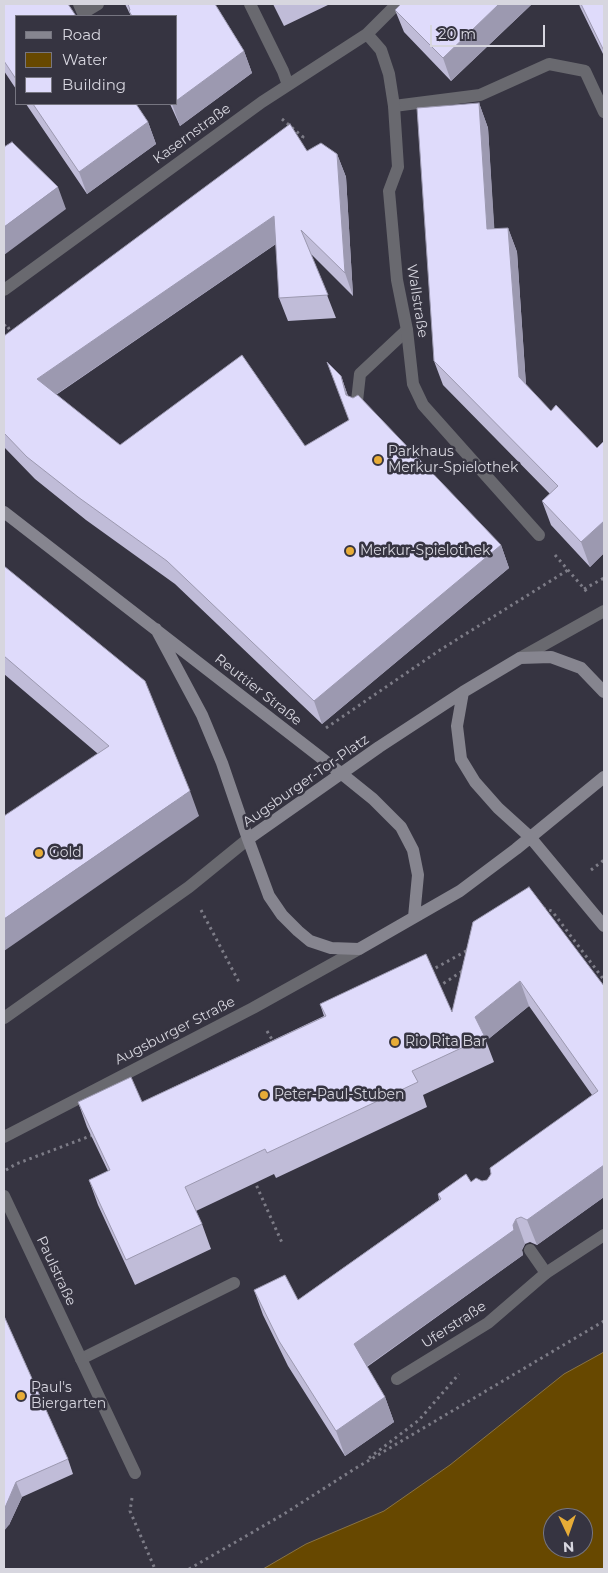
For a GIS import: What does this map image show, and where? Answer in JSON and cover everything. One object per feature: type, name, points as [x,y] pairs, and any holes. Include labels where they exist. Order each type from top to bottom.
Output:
[{"type":"main road","name":"Reuttier Straße","points":[[4,512],[342,774]]},
{"type":"main road","name":"Reuttier Straße","points":[[156,629],[202,715],[222,763],[248,839]]},
{"type":"main road","name":"Augsburger-Tor-Platz","points":[[359,949],[331,948],[310,941],[282,915],[270,896],[248,839],[463,692],[520,658],[551,657],[582,668],[604,692]]},
{"type":"main road","points":[[463,692],[456,726],[461,759],[475,782],[492,802],[530,837],[604,926]]},
{"type":"main road","points":[[342,774],[401,827],[413,850],[418,875],[414,917]]},
{"type":"main road","points":[[359,949],[460,891],[604,777]]},
{"type":"street","points":[[79,4],[83,13],[98,4]]},
{"type":"street","points":[[250,4],[288,85]]},
{"type":"street","name":"Kasernstraße","points":[[4,290],[254,107],[367,34],[397,4]]},
{"type":"street","name":"Wallstraße","points":[[367,34],[381,50],[389,74],[394,106],[398,167],[389,192],[397,280],[407,330],[413,384],[423,405],[539,535]]},
{"type":"street","points":[[394,106],[480,95],[549,64],[585,71],[604,112]]},
{"type":"street","points":[[360,413],[357,401],[360,374],[407,330]]},
{"type":"street","points":[[520,658],[604,612]]},
{"type":"street","points":[[4,1018],[189,887],[248,839]]},
{"type":"street","name":"Augsburger Straße","points":[[4,1137],[253,1008],[359,949]]},
{"type":"street","name":"Paulstraße","points":[[4,1196],[135,1473]]},
{"type":"street","name":"Uferstraße","points":[[397,1379],[488,1323],[546,1273],[604,1235]]},
{"type":"street","points":[[530,1250],[546,1273]]},
{"type":"street","points":[[81,1359],[234,1283]]},
{"type":"path","points":[[295,143],[303,137]]},
{"type":"path","points":[[4,326],[6,324],[14,337]]},
{"type":"path","points":[[539,535],[584,589],[604,578]]},
{"type":"path","points":[[318,724],[324,729],[440,650],[568,570]]},
{"type":"path","points":[[189,887],[253,1008],[276,1046]]},
{"type":"path","points":[[540,907],[552,912],[604,980]]},
{"type":"path","points":[[547,914],[552,912]]},
{"type":"path","points":[[422,975],[473,947]]},
{"type":"path","points":[[438,987],[471,964]]},
{"type":"path","points":[[4,1172],[16,1164],[99,1133]]},
{"type":"path","points":[[253,1178],[283,1245]]},
{"type":"path","points":[[190,1569],[604,1321]]},
{"type":"path","points":[[356,1468],[419,1420],[463,1367]]},
{"type":"path","points":[[135,1473],[130,1511],[155,1569]]},
{"type":"water","points":[[604,1352],[604,1569],[263,1569],[306,1544],[384,1511],[450,1465],[564,1374]]},
{"type":"building","points":[[4,4],[68,4],[75,15],[15,15],[15,78],[4,61]]},
{"type":"building","points":[[128,4],[215,4],[244,51],[178,100],[178,15],[131,15]]},
{"type":"building","points":[[401,4],[499,4],[443,58],[395,10]]},
{"type":"building","points":[[581,4],[604,4],[604,51]]},
{"type":"building","points":[[479,103],[487,229],[508,228],[519,377],[551,411],[556,405],[597,448],[604,441],[604,521],[581,542],[542,501],[558,486],[434,361],[417,108]]},
{"type":"building","points":[[34,105],[137,105],[148,122],[79,172]]},
{"type":"building","points":[[290,124],[307,151],[321,143],[337,154],[345,273],[301,230],[328,295],[279,298],[274,216],[37,379],[120,445],[242,355],[305,446],[349,420],[327,362],[341,376],[346,395],[353,398],[358,395],[501,545],[314,701],[167,561],[78,497],[27,457],[4,433],[4,336]]},
{"type":"building","points":[[12,142],[58,187],[4,227],[4,147]]},
{"type":"building","points":[[4,566],[145,681],[190,791],[4,919],[4,816],[109,746],[4,656]]},
{"type":"building","points":[[529,887],[604,986],[604,1165],[527,1220],[521,1217],[516,1219],[513,1225],[514,1230],[354,1344],[385,1397],[336,1431],[279,1341],[254,1290],[285,1275],[298,1300],[441,1199],[438,1194],[466,1174],[471,1182],[476,1178],[482,1181],[487,1180],[491,1174],[490,1168],[598,1091],[520,981],[475,1017],[485,1037],[412,1071],[418,1082],[267,1153],[265,1149],[185,1187],[202,1224],[126,1260],[89,1180],[110,1170],[78,1102],[131,1077],[142,1102],[326,1016],[320,1004],[426,954],[452,1012],[473,922]]},
{"type":"building","name":"Paul's Biergarten","points":[[4,1316],[68,1459],[16,1482],[4,1510]]},
{"type":"place","name":"Parkhaus Merkur-Spielothek","points":[[378,460]]},
{"type":"place","name":"Merkur-Spielothek","points":[[350,551]]},
{"type":"place","name":"Gold","points":[[39,853]]},
{"type":"place","name":"Rio Rita Bar","points":[[395,1042]]},
{"type":"place","name":"Peter-Paul-Stuben","points":[[264,1095]]},
{"type":"place","name":"Paul's Biergarten","points":[[21,1396]]}]
